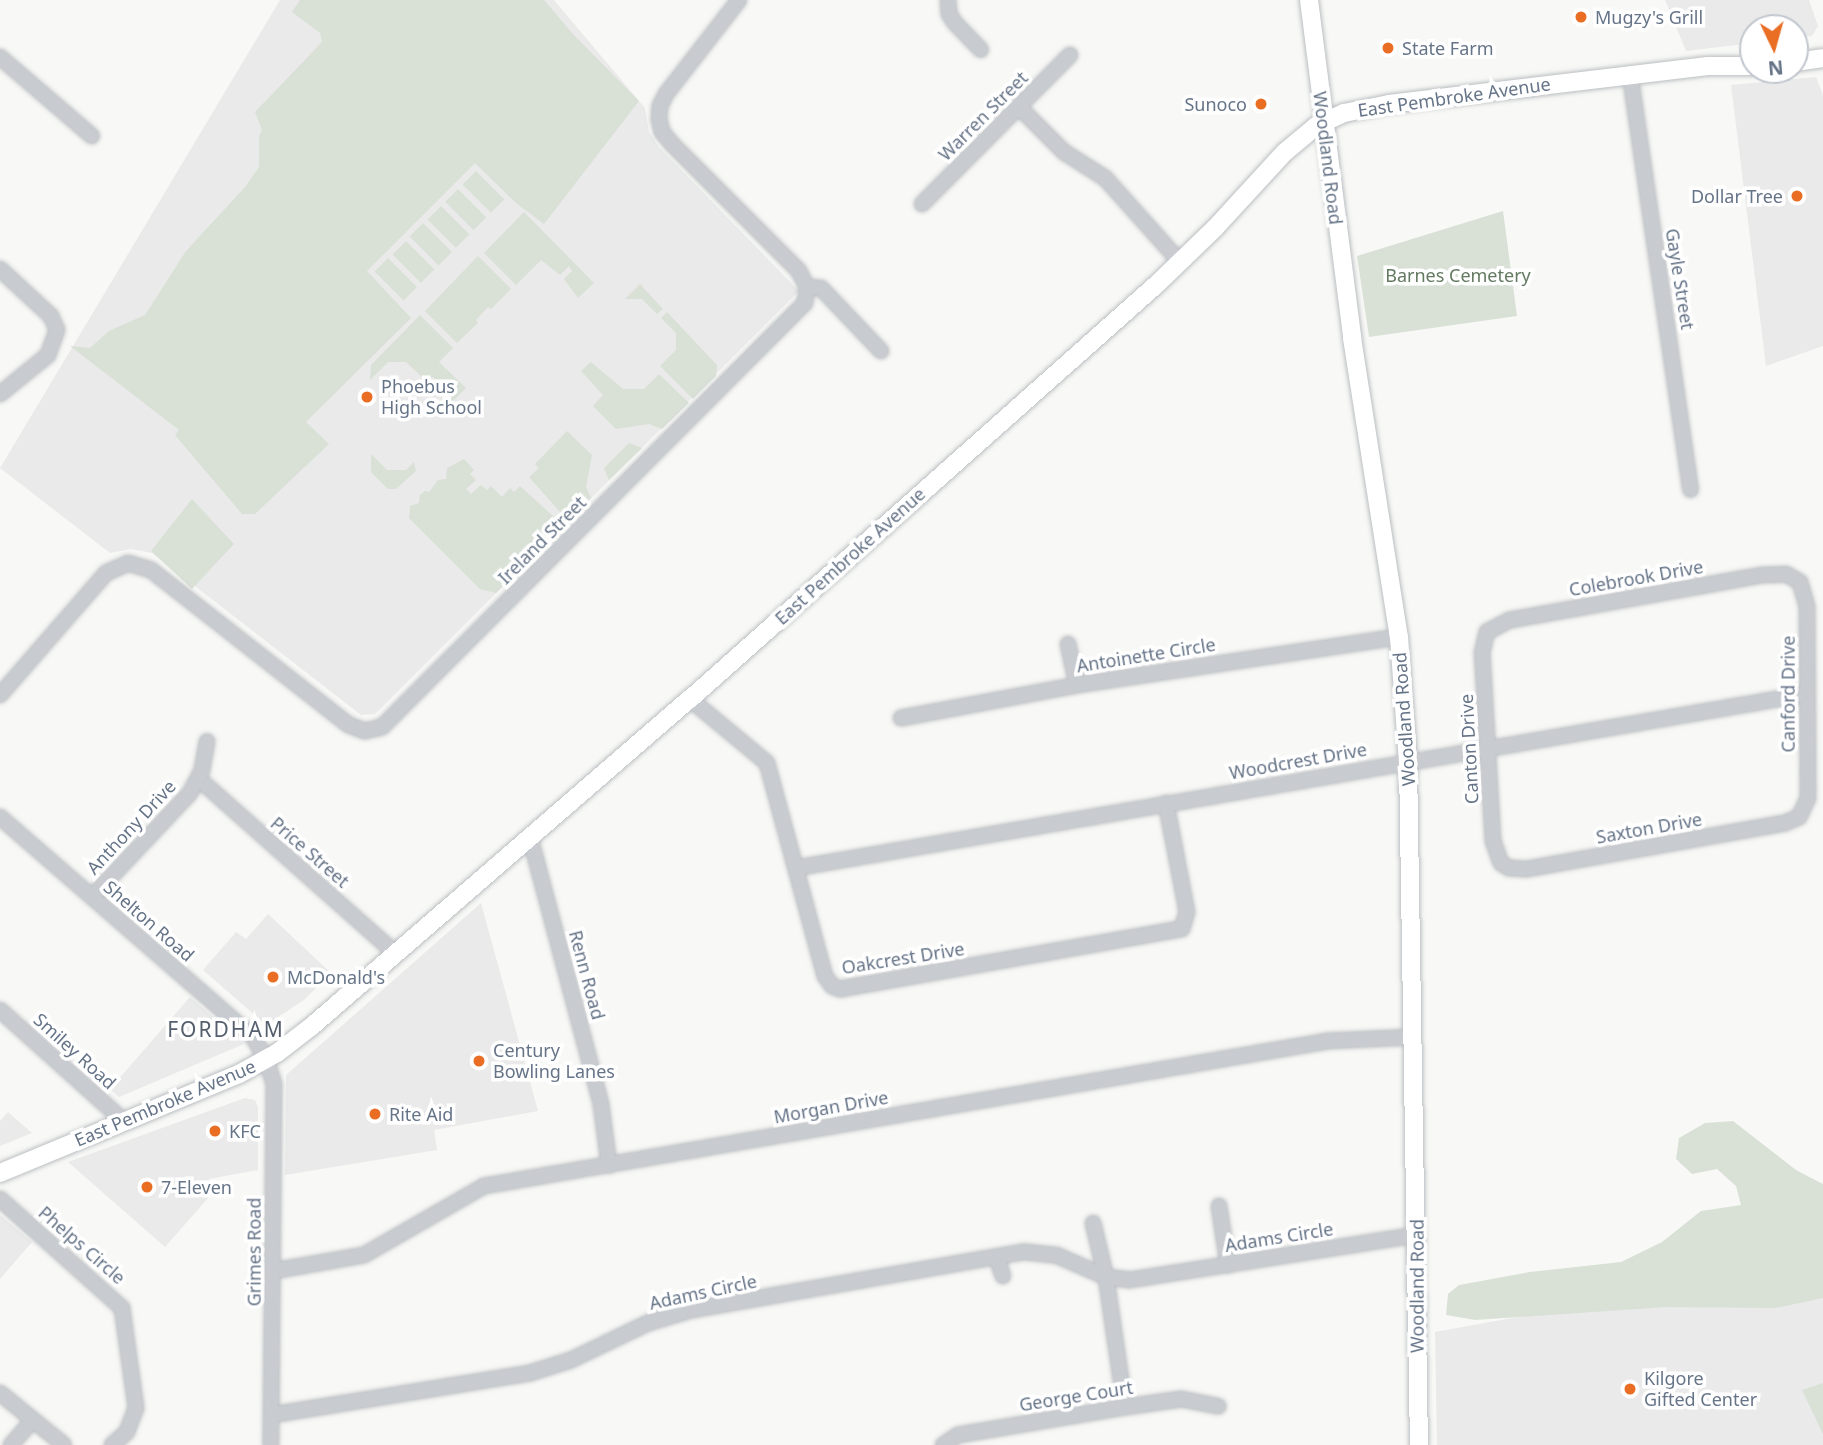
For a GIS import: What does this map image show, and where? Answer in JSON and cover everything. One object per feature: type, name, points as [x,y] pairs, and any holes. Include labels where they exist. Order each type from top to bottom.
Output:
[{"type":"main road","name":"Woodland Road","points":[[1309,0],[1352,338],[1399,636],[1408,762],[1419,1445]]},
{"type":"main road","name":"East Pembroke Avenue","points":[[0,1173],[125,1122],[266,1059],[312,1026],[690,699],[1180,262],[1284,152],[1324,121],[1373,106],[1739,63]]},
{"type":"street","points":[[739,0],[666,94],[660,106],[662,132],[799,271],[807,287],[821,288],[881,351]]},
{"type":"street","points":[[948,0],[949,14],[981,50]]},
{"type":"street","name":"Warren Street","points":[[922,204],[1070,55]]},
{"type":"street","points":[[0,57],[92,136]]},
{"type":"street","name":"Gayle Street","points":[[1630,74],[1691,491]]},
{"type":"street","points":[[1019,107],[1064,152],[1105,178],[1180,262]]},
{"type":"street","points":[[0,269],[51,316],[57,330],[48,355],[0,394]]},
{"type":"street","name":"Ireland Street","points":[[0,695],[106,573],[128,563],[151,570],[349,725],[365,731],[382,727],[799,311],[805,303],[807,287]]},
{"type":"street","name":"Colebrook Drive","points":[[1488,632],[1501,623],[1524,618],[1763,575],[1795,577]]},
{"type":"street","name":"Canford Drive","points":[[1795,577],[1806,596],[1808,798],[1802,814]]},
{"type":"street","name":"Canton Drive","points":[[1488,632],[1482,653],[1493,841],[1501,863]]},
{"type":"street","name":"Antoinette Circle","points":[[901,718],[1077,685],[1399,636]]},
{"type":"street","points":[[1068,644],[1077,685]]},
{"type":"street","name":"Woodcrest Drive","points":[[796,868],[1807,694]]},
{"type":"street","name":"Oakcrest Drive","points":[[690,699],[767,763],[825,976],[832,986],[839,989],[1182,929],[1187,920],[1166,803]]},
{"type":"street","name":"Anthony Drive","points":[[92,897],[190,793],[199,779],[207,741]]},
{"type":"street","name":"Price Street","points":[[199,779],[396,954]]},
{"type":"street","name":"Saxton Drive","points":[[1501,863],[1509,868],[1526,869],[1785,823],[1802,814]]},
{"type":"street","name":"Shelton Road","points":[[0,817],[253,1037],[266,1059]]},
{"type":"street","name":"Renn Road","points":[[530,837],[601,1104],[609,1165]]},
{"type":"street","name":"Smiley Road","points":[[0,1010],[125,1122]]},
{"type":"street","name":"Morgan Drive","points":[[273,1271],[364,1255],[484,1186],[1328,1041],[1413,1037]]},
{"type":"street","name":"Grimes Road","points":[[266,1059],[274,1084],[271,1445]]},
{"type":"street","name":"Phelps Circle","points":[[0,1199],[122,1308],[136,1409],[127,1432],[112,1445]]},
{"type":"street","points":[[1219,1206],[1228,1265]]},
{"type":"street","points":[[1093,1223],[1106,1277],[1125,1407]]},
{"type":"street","name":"Adams Circle","points":[[271,1415],[530,1373],[571,1360],[634,1329],[683,1312],[1025,1252],[1050,1253],[1106,1277],[1137,1279],[1417,1235]]},
{"type":"street","points":[[996,1258],[1003,1276]]},
{"type":"street","points":[[0,1393],[64,1445]]},
{"type":"street","name":"George Court","points":[[943,1445],[958,1435],[1181,1399],[1218,1406]]},
{"type":"street","points":[[10,1445],[32,1421]]},
{"type":"shaded area","name":"Phoebus High School","points":[[280,0],[554,0],[645,108],[649,132],[658,146],[799,291],[375,714],[361,715],[152,553],[131,549],[110,553],[0,468]]},
{"type":"shaded area","points":[[1665,0],[1809,0],[1818,26],[1809,36],[1809,14],[1739,14],[1739,45],[1686,51]]},
{"type":"shaded area","points":[[1816,77],[1823,95],[1823,346],[1766,366],[1731,85],[1809,84],[1809,78]]},
{"type":"shaded area","points":[[481,903],[538,1111],[434,1130],[437,1150],[285,1175],[286,1075]]},
{"type":"shaded area","points":[[268,914],[331,973],[304,1000],[266,1025],[203,970],[236,932],[246,939]]},
{"type":"shaded area","points":[[190,997],[244,1044],[119,1097],[110,1089]]},
{"type":"shaded area","points":[[245,1098],[255,1100],[258,1107],[258,1170],[209,1179],[209,1197],[165,1247],[68,1162]]},
{"type":"shaded area","points":[[8,1112],[32,1133],[0,1146],[0,1121]]},
{"type":"shaded area","points":[[0,1215],[32,1242],[0,1279]]},
{"type":"shaded area","name":"Kilgore Gifted Center","points":[[1823,1262],[1823,1445],[1437,1445],[1435,1332]]},
{"type":"green space","points":[[300,0],[544,0],[572,33],[639,101],[544,224],[516,203],[475,163],[367,271],[411,318],[306,422],[329,444],[255,514],[242,514],[175,435],[179,430],[70,346],[90,348],[109,331],[145,315],[186,251],[245,187],[259,167],[259,136],[262,130],[255,112],[322,42],[320,33],[292,12]]},
{"type":"green space","points":[[476,171],[504,199],[491,213],[463,184]]},
{"type":"green space","points":[[458,189],[486,217],[474,230],[445,202]]},
{"type":"green space","points":[[441,206],[469,234],[456,248],[428,219]]},
{"type":"green space","name":"Barnes Cemetery","points":[[1503,211],[1517,316],[1369,337],[1357,256]]},
{"type":"green space","points":[[524,212],[594,283],[578,298],[564,279],[572,271],[569,266],[560,275],[541,260],[516,285],[484,253]]},
{"type":"green space","points":[[423,223],[452,252],[439,265],[410,236]]},
{"type":"green space","points":[[406,241],[434,269],[421,283],[393,254]]},
{"type":"green space","points":[[478,256],[511,289],[491,309],[488,307],[476,320],[478,323],[457,343],[425,311]]},
{"type":"green space","points":[[388,258],[417,287],[404,300],[375,271]]},
{"type":"green space","points":[[640,284],[663,309],[657,314],[642,299],[625,299]]},
{"type":"green space","points":[[667,312],[717,365],[716,376],[693,399],[660,366],[676,350],[676,333],[661,318]]},
{"type":"green space","points":[[420,315],[453,348],[439,362],[466,388],[449,405],[434,390],[434,377],[424,379],[406,362],[388,362],[370,380],[371,365]]},
{"type":"green space","points":[[591,362],[623,389],[644,389],[659,374],[689,403],[662,429],[649,424],[616,429],[593,406],[603,395],[581,371]]},
{"type":"green space","points":[[567,431],[592,455],[586,487],[591,498],[568,521],[529,477],[539,468],[535,464]]},
{"type":"green space","points":[[629,443],[642,448],[609,480],[604,468]]},
{"type":"green space","points":[[371,454],[387,470],[406,470],[414,462],[416,471],[396,489],[388,489],[371,472]]},
{"type":"green space","points":[[464,459],[474,470],[470,474],[476,480],[466,489],[471,494],[481,485],[487,490],[491,486],[502,497],[510,488],[514,492],[520,486],[565,527],[496,593],[480,589],[409,518],[410,506],[419,503],[420,495],[425,491],[429,492],[438,480],[446,479],[447,468]]},
{"type":"green space","points":[[192,499],[234,544],[192,589],[151,551]]},
{"type":"green space","points":[[1733,1121],[1796,1170],[1823,1184],[1823,1298],[1775,1308],[1667,1307],[1475,1320],[1446,1315],[1448,1294],[1459,1285],[1530,1272],[1621,1262],[1662,1242],[1701,1211],[1741,1205],[1736,1186],[1717,1169],[1692,1174],[1676,1159],[1679,1138],[1705,1123]]},
{"type":"green space","points":[[1823,1383],[1823,1434],[1802,1390]]},
{"type":"place","name":"Mugzy's Grill","points":[[1581,17]]},
{"type":"place","name":"State Farm","points":[[1388,48]]},
{"type":"place","name":"Sunoco","points":[[1261,104]]},
{"type":"place","name":"Dollar Tree","points":[[1797,196]]},
{"type":"place","name":"Phoebus High School","points":[[367,397]]},
{"type":"place","name":"McDonald's","points":[[273,977]]},
{"type":"place","name":"Century Bowling Lanes","points":[[479,1061]]},
{"type":"place","name":"Rite Aid","points":[[375,1114]]},
{"type":"place","name":"KFC","points":[[215,1131]]},
{"type":"place","name":"7-Eleven","points":[[147,1187]]},
{"type":"place","name":"Kilgore Gifted Center","points":[[1630,1389]]},
{"type":"district","name":"FORDHAM","points":[[226,1029]]}]
